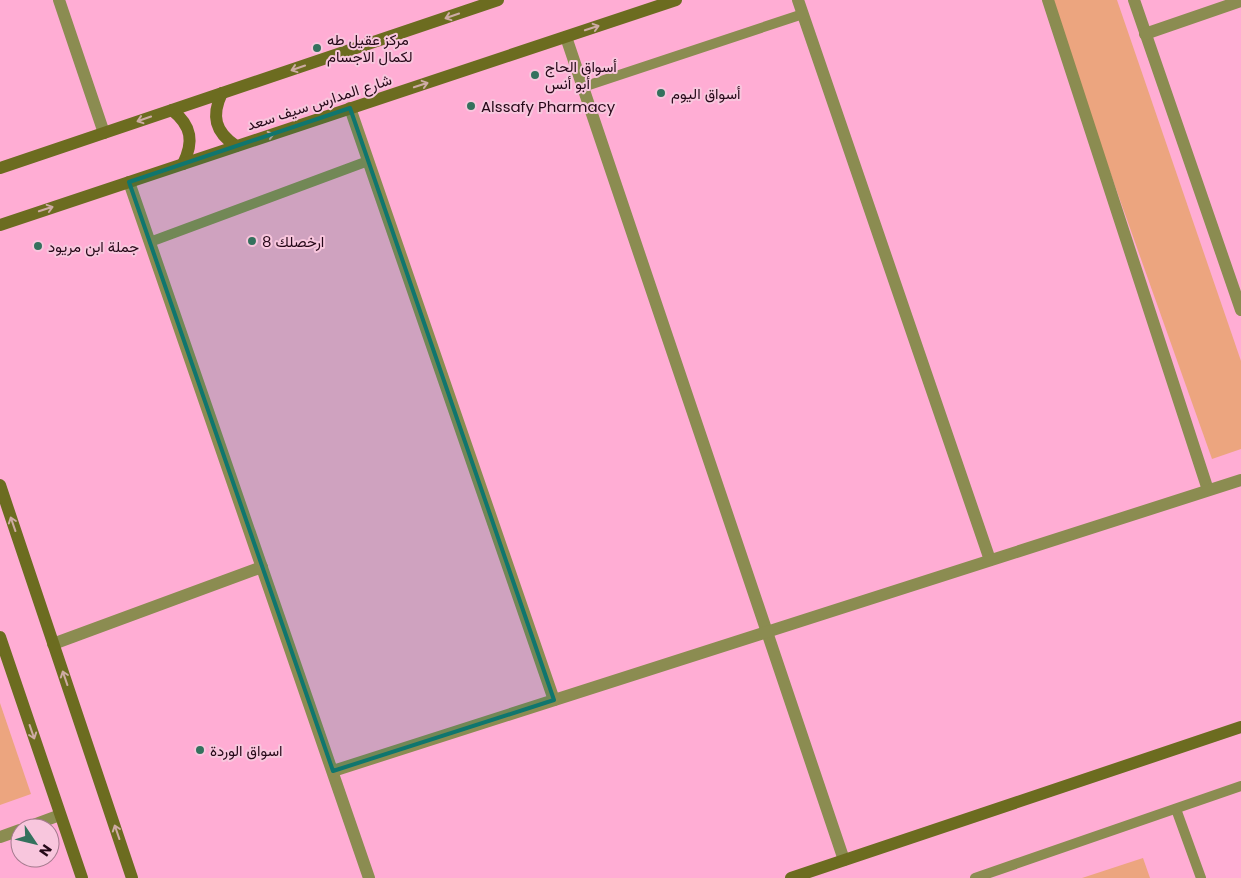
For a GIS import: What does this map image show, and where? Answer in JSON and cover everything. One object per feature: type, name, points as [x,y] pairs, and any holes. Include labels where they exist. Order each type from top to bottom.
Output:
[{"type":"main road","points":[[0,168],[498,0]]},
{"type":"main road","name":"شارع المدارس سيف سعد","points":[[0,224],[676,0]]},
{"type":"main road","points":[[222,93],[216,104],[215,117],[219,129],[226,139],[236,146]]},
{"type":"main road","points":[[172,110],[182,118],[188,128],[190,140],[188,153],[183,164]]},
{"type":"main road","points":[[0,485],[132,878]]},
{"type":"main road","points":[[0,637],[82,878]]},
{"type":"main road","points":[[791,878],[1241,726]]},
{"type":"street","points":[[60,0],[104,133]]},
{"type":"street","points":[[798,0],[990,560]]},
{"type":"street","points":[[1048,0],[1208,490]]},
{"type":"street","points":[[1134,0],[1241,310]]},
{"type":"street","points":[[1145,34],[1241,2]]},
{"type":"street","points":[[566,37],[844,860]]},
{"type":"street","points":[[350,108],[554,700]]},
{"type":"street","points":[[129,182],[369,878]]},
{"type":"street","points":[[333,771],[1241,480]]},
{"type":"street","points":[[54,644],[262,567]]},
{"type":"street","points":[[52,818],[60,815]]},
{"type":"lane","points":[[583,87],[803,14]]},
{"type":"lane","points":[[150,242],[368,161]]},
{"type":"lane","points":[[976,878],[1241,786]]},
{"type":"lane","points":[[1176,809],[1201,878]]},
{"type":"highlighted area","points":[[350,108],[554,700],[333,771],[129,182]]},
{"type":"shaded area","points":[[1049,0],[1117,0],[1241,361],[1241,449],[1212,459]]},
{"type":"shaded area","points":[[0,703],[31,794],[0,805]]},
{"type":"shaded area","points":[[1143,858],[1150,878],[1082,878]]},
{"type":"place","name":"مركز عقيل طه لكمال الاجسام","points":[[317,48]]},
{"type":"place","name":"أسواق الحاج أبو أنس","points":[[535,75]]},
{"type":"place","name":"أسواق اليوم","points":[[661,93]]},
{"type":"place","name":"Alssafy Pharmacy","points":[[471,106]]},
{"type":"place","name":"ارخصلك 8","points":[[252,241]]},
{"type":"place","name":"جملة ابن مريود","points":[[38,246]]},
{"type":"place","name":"اسواق الوردة","points":[[200,750]]}]
